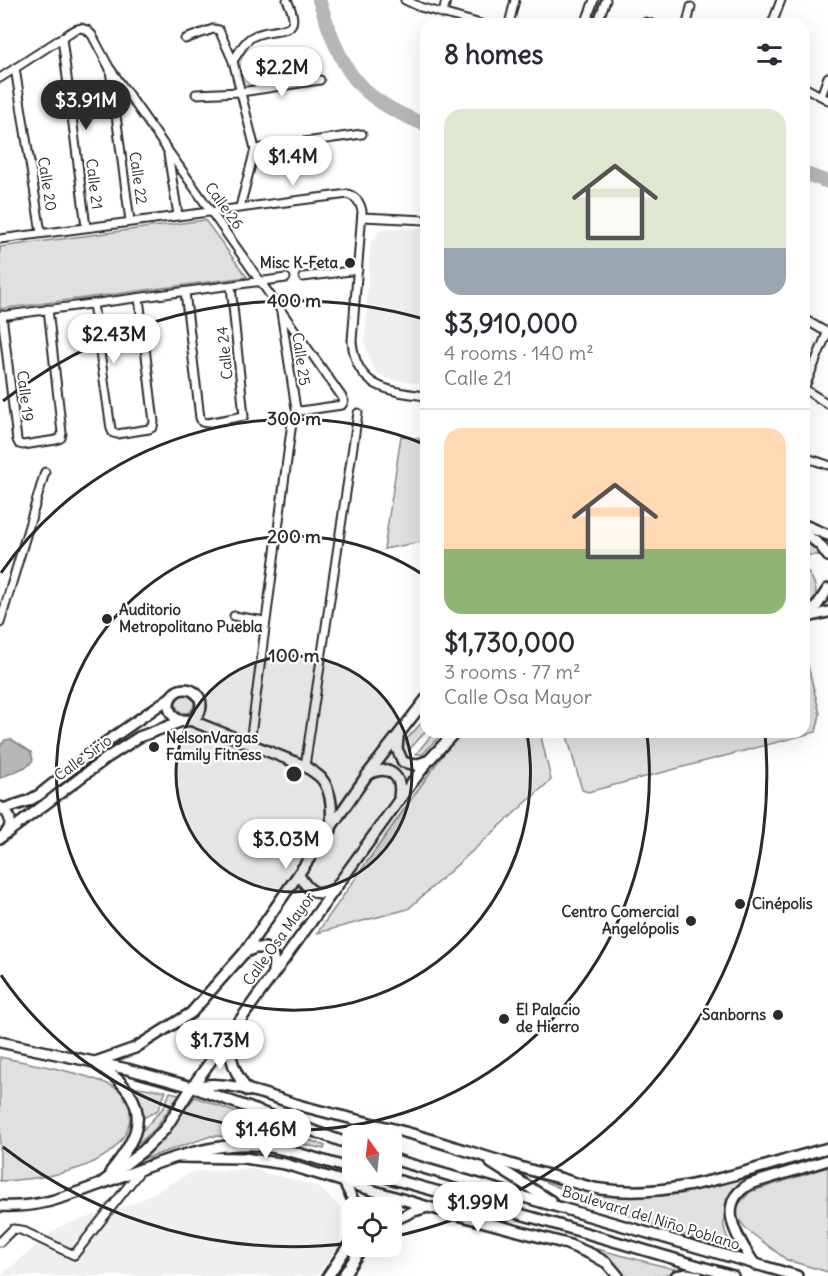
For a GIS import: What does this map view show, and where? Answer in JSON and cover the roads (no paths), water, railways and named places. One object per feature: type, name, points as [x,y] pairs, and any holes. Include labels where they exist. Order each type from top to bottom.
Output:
[{"type":"main road","points":[[810,528],[828,535]]},
{"type":"main road","points":[[810,538],[820,545],[828,556]]},
{"type":"main road","points":[[810,613],[828,589]]},
{"type":"main road","points":[[810,616],[828,612]]},
{"type":"main road","points":[[187,720],[198,714],[200,699],[194,691],[184,689],[171,697],[169,704],[171,712],[177,718],[305,766],[322,779],[328,791],[332,810],[331,830]]},
{"type":"main road","name":"Calle Sirio","points":[[2,808],[28,801],[39,795],[99,747],[171,697]]},
{"type":"main road","name":"Calle Osa Mayor","points":[[95,1062],[135,1048],[191,1013],[244,953],[367,775],[420,707]]},
{"type":"main road","name":"Calle Sirio","points":[[2,837],[108,757],[140,737],[187,720]]},
{"type":"main road","points":[[400,732],[396,749],[401,760],[415,765],[429,760]]},
{"type":"main road","name":"Calle Osa Mayor","points":[[100,1185],[144,1150],[165,1129],[192,1087],[334,889],[429,760],[449,738]]},
{"type":"main road","points":[[99,747],[108,757]]},
{"type":"main road","points":[[367,775],[380,770],[393,774],[400,784],[399,800]]},
{"type":"main road","points":[[2,808],[10,818],[10,826],[2,837]]},
{"type":"main road","points":[[299,875],[305,885],[314,892],[324,893],[334,889]]},
{"type":"main road","points":[[244,953],[260,947],[268,950],[274,959],[271,976]]},
{"type":"main road","points":[[229,1036],[230,1056],[234,1069],[248,1091]]},
{"type":"main road","points":[[0,1042],[95,1062],[192,1087],[342,1141]]},
{"type":"main road","points":[[95,1062],[125,1086],[135,1106],[137,1120],[134,1138],[128,1150],[100,1185]]},
{"type":"main road","points":[[192,1087],[206,1083],[248,1091],[425,1138],[483,1157],[601,1189],[642,1191],[701,1183],[828,1148]]},
{"type":"main road","points":[[0,1206],[21,1207],[47,1204],[209,1148],[239,1144],[267,1146],[342,1166]]},
{"type":"main road","points":[[483,1157],[560,1207]]},
{"type":"main road","points":[[179,1158],[254,1160],[285,1164],[342,1181]]},
{"type":"main road","points":[[755,1265],[732,1224],[731,1208],[735,1196],[742,1188],[750,1184],[828,1160]]},
{"type":"main road","name":"Boulevard del Niño Poblano","points":[[402,1162],[797,1276]]},
{"type":"main road","points":[[402,1182],[733,1276]]},
{"type":"main road","points":[[354,1185],[567,1244],[607,1263],[618,1276]]},
{"type":"main road","points":[[402,1216],[428,1207]]},
{"type":"main road","points":[[328,1276],[342,1255]]},
{"type":"main road","points":[[343,1276],[356,1257]]},
{"type":"main road","points":[[676,1276],[687,1274],[698,1276]]},
{"type":"street","points":[[233,61],[246,42],[254,35],[291,26],[294,20],[293,12],[287,0]]},
{"type":"street","points":[[405,0],[420,8],[458,18]]},
{"type":"street","points":[[443,14],[446,0]]},
{"type":"street","points":[[510,18],[515,0]]},
{"type":"street","points":[[587,18],[594,0]]},
{"type":"street","points":[[599,18],[606,0]]},
{"type":"street","points":[[774,18],[781,0]]},
{"type":"street","points":[[688,18],[691,7]]},
{"type":"street","name":"Calle 26","points":[[62,38],[81,28],[92,34],[109,67],[344,401],[338,406],[300,411],[296,409]]},
{"type":"street","points":[[185,39],[213,29],[219,30],[233,61],[255,149],[240,207]]},
{"type":"street","points":[[0,78],[62,38]]},
{"type":"street","name":"Calle 21","points":[[62,38],[86,227]]},
{"type":"street","name":"Calle 22","points":[[109,67],[130,221]]},
{"type":"street","name":"Calle 20","points":[[15,68],[41,233]]},
{"type":"street","points":[[810,90],[824,98],[828,77]]},
{"type":"street","points":[[196,94],[241,92],[320,80]]},
{"type":"street","points":[[255,149],[362,134]]},
{"type":"street","points":[[168,151],[178,215]]},
{"type":"street","points":[[0,238],[348,194],[356,197],[360,203],[362,217],[352,341],[355,357],[364,375],[381,388],[420,395]]},
{"type":"street","points":[[362,217],[420,220]]},
{"type":"street","points":[[303,277],[358,270]]},
{"type":"street","points":[[1,316],[286,278]]},
{"type":"street","name":"Calle 24","points":[[185,292],[202,422],[207,423],[244,416],[231,286]]},
{"type":"street","points":[[93,304],[113,433],[117,434],[149,429],[153,427],[154,422],[139,298]]},
{"type":"street","name":"Calle 19","points":[[1,316],[19,444],[45,442],[61,438],[62,433],[48,309]]},
{"type":"street","name":"Calle 25","points":[[281,312],[296,409]]},
{"type":"street","points":[[810,322],[828,332],[810,375]]},
{"type":"street","points":[[810,393],[828,404]]},
{"type":"street","points":[[305,766],[358,413]]},
{"type":"street","points":[[250,744],[292,422]]},
{"type":"street","points":[[810,459],[828,465]]},
{"type":"street","points":[[0,623],[45,472]]},
{"type":"street","points":[[234,616],[265,621]]},
{"type":"street","points":[[0,1242],[13,1228],[74,1255],[140,1171]]},
{"type":"waterway","points":[[319,0],[344,63],[354,78],[382,103],[420,122]]},
{"type":"waterway","points":[[810,175],[828,182]]},
{"type":"place","name":"Misc K-Feta","points":[[350,263]]},
{"type":"place","name":"Auditorio Metropolitano Puebla","points":[[107,619]]},
{"type":"place","name":"NelsonVargas Family Fitness","points":[[154,747]]},
{"type":"place","name":"Cinépolis","points":[[740,904]]},
{"type":"place","name":"Centro Comercial Angelópolis","points":[[691,921]]},
{"type":"place","name":"Sanborns","points":[[778,1015]]},
{"type":"place","name":"El Palacio de Hierro","points":[[504,1019]]}]
